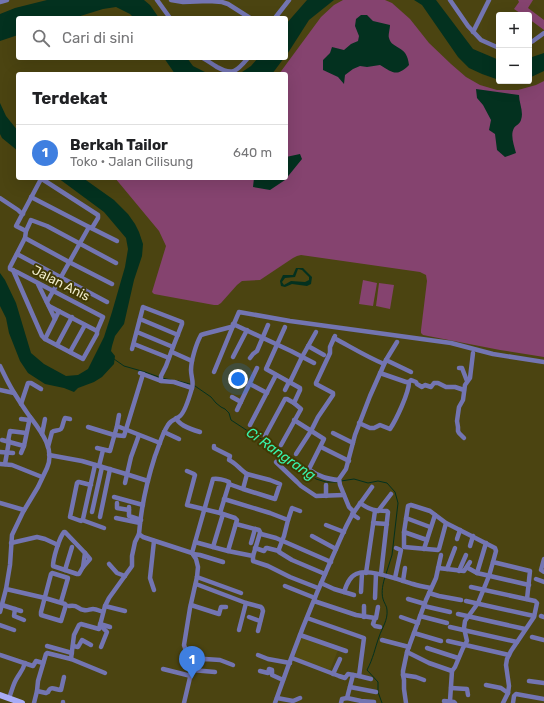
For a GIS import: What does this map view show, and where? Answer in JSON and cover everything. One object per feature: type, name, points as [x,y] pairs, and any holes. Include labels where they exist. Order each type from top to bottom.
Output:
[{"type":"main road","points":[[0,694],[22,703]]},
{"type":"street","points":[[0,2],[7,0]]},
{"type":"street","points":[[157,0],[169,16]]},
{"type":"street","points":[[172,0],[222,2],[228,4],[242,16]]},
{"type":"street","points":[[277,16],[289,0]]},
{"type":"street","points":[[450,0],[473,32],[481,40],[496,47]]},
{"type":"street","points":[[473,32],[489,0]]},
{"type":"street","points":[[532,42],[544,33]]},
{"type":"street","points":[[205,60],[226,72]]},
{"type":"street","points":[[230,72],[239,68],[246,60]]},
{"type":"street","points":[[26,230],[16,226],[40,180]]},
{"type":"street","points":[[44,180],[98,216],[79,244],[53,291],[48,304]]},
{"type":"street","points":[[0,198],[31,220],[47,226],[116,263]]},
{"type":"street","points":[[31,198],[117,240]]},
{"type":"street","points":[[31,220],[26,230],[25,238],[11,269],[42,336],[83,359],[97,334],[97,331],[48,304]]},
{"type":"street","points":[[25,238],[112,284]]},
{"type":"street","points":[[17,254],[107,302]]},
{"type":"street","name":"Jalan Anis","points":[[11,269],[103,317],[97,331]]},
{"type":"street","points":[[38,284],[55,319]]},
{"type":"street","points":[[161,378],[169,358],[172,349],[178,335],[182,322],[143,307],[133,347],[169,358]]},
{"type":"street","points":[[45,339],[59,311]]},
{"type":"street","points":[[214,372],[239,312],[290,321],[451,343],[493,354],[544,362]]},
{"type":"street","points":[[57,345],[72,318]]},
{"type":"street","points":[[140,319],[178,335]]},
{"type":"street","points":[[70,352],[85,325]]},
{"type":"street","points":[[233,325],[277,344],[314,363]]},
{"type":"street","points":[[71,659],[74,635],[79,625],[81,624],[99,630],[103,612],[109,598],[132,566],[132,556],[135,542],[139,534],[148,481],[160,443],[169,422],[180,416],[184,410],[193,385],[191,371],[192,361],[201,335],[228,328],[233,325]]},
{"type":"street","points":[[250,358],[257,351],[268,325]]},
{"type":"street","points":[[285,327],[266,369],[300,389],[294,403]]},
{"type":"street","points":[[233,357],[247,330]]},
{"type":"street","points":[[136,332],[172,349],[192,361]]},
{"type":"street","points":[[284,390],[290,382],[316,332]]},
{"type":"street","points":[[296,454],[333,394],[316,383],[330,353],[330,347],[335,336],[371,359],[385,362],[411,372]]},
{"type":"street","points":[[358,518],[349,507],[339,482],[346,469],[359,423],[370,396],[385,362],[397,342]]},
{"type":"street","points":[[308,346],[324,355]]},
{"type":"street","points":[[464,438],[458,432],[457,421],[459,408],[463,400],[464,390],[467,381],[470,378],[473,353]]},
{"type":"street","points":[[0,366],[14,393],[42,434],[48,447],[49,455],[48,465],[12,533],[11,560],[0,612]]},
{"type":"street","points":[[237,410],[257,368]]},
{"type":"street","points":[[459,368],[462,368],[467,381]]},
{"type":"street","points":[[380,373],[406,382],[411,380],[422,387],[425,385],[430,387],[434,383],[437,383],[446,387],[455,387],[464,390]]},
{"type":"street","points":[[88,427],[114,435],[124,436],[141,374],[193,385]]},
{"type":"street","points":[[250,425],[276,375]]},
{"type":"street","points":[[359,423],[370,428],[380,425],[390,429],[405,396],[409,382]]},
{"type":"street","points":[[21,404],[28,383],[31,383],[41,389]]},
{"type":"street","points":[[250,384],[267,393]]},
{"type":"street","points":[[0,390],[14,393]]},
{"type":"street","points":[[232,397],[241,402]]},
{"type":"street","points":[[265,436],[285,399],[287,399],[301,409],[281,445]]},
{"type":"street","points":[[97,448],[110,451],[119,415]]},
{"type":"street","points":[[21,419],[30,418]]},
{"type":"street","points":[[2,440],[8,441],[23,450],[30,418]]},
{"type":"street","points":[[48,447],[52,432],[62,428],[65,418],[70,419]]},
{"type":"street","points":[[176,418],[178,422],[200,432]]},
{"type":"street","points":[[42,434],[45,419]]},
{"type":"street","points":[[294,420],[324,439],[309,470],[322,477],[339,482]]},
{"type":"street","points":[[117,426],[160,443]]},
{"type":"street","points":[[26,433],[10,431],[7,453],[2,464],[14,466],[42,477]]},
{"type":"street","points":[[164,432],[179,439]]},
{"type":"street","points":[[334,433],[353,443]]},
{"type":"street","points":[[125,483],[132,453],[139,435]]},
{"type":"street","points":[[184,703],[192,666],[184,645],[197,577],[198,564],[193,554],[213,479],[228,481],[229,484],[275,501],[279,484],[247,474],[229,460],[230,456],[214,448],[214,446]]},
{"type":"street","points":[[320,447],[348,461]]},
{"type":"street","points":[[92,512],[103,450]]},
{"type":"street","points":[[0,452],[13,453]]},
{"type":"street","points":[[49,455],[82,461],[148,481]]},
{"type":"street","points":[[276,462],[304,489],[316,496],[344,494]]},
{"type":"street","points":[[82,520],[90,485],[99,466]]},
{"type":"street","points":[[100,517],[110,469]]},
{"type":"street","points":[[187,471],[195,476],[187,505],[237,520],[228,551]]},
{"type":"street","points":[[243,488],[247,474]]},
{"type":"street","points":[[90,485],[79,482],[77,483],[69,515],[70,517],[104,528]]},
{"type":"street","points":[[213,547],[229,484]]},
{"type":"street","points":[[326,485],[326,496]]},
{"type":"street","points":[[300,698],[294,701],[276,700],[318,588],[331,562],[349,519],[372,487]]},
{"type":"street","points":[[361,592],[362,573],[376,511],[392,494]]},
{"type":"street","points":[[114,497],[143,504]]},
{"type":"street","points":[[224,499],[288,520]]},
{"type":"street","points":[[0,503],[24,510]]},
{"type":"street","points":[[360,503],[376,511],[388,512],[382,575],[374,598]]},
{"type":"street","points":[[117,504],[117,508],[129,508],[128,515],[140,521]]},
{"type":"street","points":[[444,701],[453,702],[451,688],[452,671],[467,641],[464,622],[478,603],[489,576],[496,551],[496,549],[486,543],[446,523],[430,511],[410,505],[407,507],[404,547],[438,550],[446,523]]},
{"type":"street","points":[[279,551],[292,509],[300,511]]},
{"type":"street","points":[[424,549],[434,515]]},
{"type":"street","points":[[116,518],[140,521]]},
{"type":"street","points":[[406,518],[430,527]]},
{"type":"street","points":[[373,523],[386,524]]},
{"type":"street","points":[[236,524],[259,530],[260,533],[283,540],[331,562]]},
{"type":"street","points":[[326,524],[344,532]]},
{"type":"street","points":[[251,543],[255,530]]},
{"type":"street","points":[[457,539],[460,530]]},
{"type":"street","points":[[65,532],[85,553],[83,567],[79,574],[53,566],[58,545],[62,534],[65,532]]},
{"type":"street","points":[[404,532],[427,540]]},
{"type":"street","points":[[260,533],[255,548],[253,561],[318,588]]},
{"type":"street","points":[[139,534],[154,541],[223,562]]},
{"type":"street","points":[[312,536],[336,549]]},
{"type":"street","points":[[470,546],[473,536]]},
{"type":"street","points":[[416,548],[418,537]]},
{"type":"street","points":[[11,544],[36,538],[45,539],[58,545]]},
{"type":"street","points":[[154,541],[150,577],[154,590]]},
{"type":"street","points":[[196,542],[253,556]]},
{"type":"street","points":[[477,573],[486,543]]},
{"type":"street","points":[[65,570],[72,547]]},
{"type":"street","points":[[255,548],[264,551],[266,548],[279,551],[281,554],[325,574]]},
{"type":"street","points":[[395,578],[401,550],[396,548]]},
{"type":"street","points":[[448,569],[455,548]]},
{"type":"street","points":[[406,703],[403,675],[404,664],[424,605],[436,578],[441,554]]},
{"type":"street","points":[[459,571],[466,555]]},
{"type":"street","points":[[543,571],[544,559]]},
{"type":"street","points":[[438,568],[464,571],[470,562]]},
{"type":"street","points":[[493,562],[530,570],[527,599]]},
{"type":"street","points":[[109,564],[112,565],[115,571],[125,576]]},
{"type":"street","points":[[403,581],[405,568]]},
{"type":"street","points":[[468,568],[477,573],[529,585]]},
{"type":"street","points":[[6,589],[45,598],[61,602],[66,605],[61,621],[42,615],[41,612],[45,598],[52,573],[68,577],[61,602]]},
{"type":"street","points":[[344,592],[352,576],[362,573],[382,575],[431,588]]},
{"type":"street","points":[[197,577],[241,593]]},
{"type":"street","points":[[536,580],[544,582]]},
{"type":"street","points":[[321,583],[334,589],[354,594]]},
{"type":"street","points":[[196,584],[262,608],[258,631]]},
{"type":"street","points":[[285,586],[356,615],[375,618]]},
{"type":"street","points":[[471,587],[536,601],[537,604],[534,616],[509,655],[506,665],[509,683],[508,693],[503,703]]},
{"type":"street","points":[[429,593],[534,616]]},
{"type":"street","points":[[408,599],[450,612]]},
{"type":"street","points":[[239,630],[246,603]]},
{"type":"street","points":[[2,605],[18,610],[14,616],[24,620]]},
{"type":"street","points":[[191,605],[219,614],[221,607],[226,607]]},
{"type":"street","points":[[68,606],[75,606],[86,611],[92,609],[103,612]]},
{"type":"street","points":[[105,606],[125,611]]},
{"type":"street","points":[[364,606],[364,617]]},
{"type":"street","points":[[378,607],[374,625],[380,627]]},
{"type":"street","points":[[458,614],[525,629]]},
{"type":"street","points":[[420,616],[465,630],[517,642]]},
{"type":"street","points":[[249,618],[260,621]]},
{"type":"street","points":[[307,618],[364,639],[361,643],[359,676]]},
{"type":"street","points":[[400,618],[418,623]]},
{"type":"street","points":[[100,624],[110,627]]},
{"type":"street","points":[[100,624],[107,632],[101,647]]},
{"type":"street","points":[[0,625],[14,630]]},
{"type":"street","points":[[414,633],[441,641]]},
{"type":"street","points":[[300,635],[346,651]]},
{"type":"street","points":[[532,637],[544,640]]},
{"type":"street","points":[[73,646],[78,647],[82,640],[91,644]]},
{"type":"street","points":[[382,640],[408,650],[429,664],[452,671]]},
{"type":"street","points":[[448,641],[509,655]]},
{"type":"street","points":[[47,646],[72,653]]},
{"type":"street","points":[[427,648],[458,658]]},
{"type":"street","points":[[34,703],[38,681],[46,653],[71,659],[105,673]]},
{"type":"street","points":[[0,655],[33,666],[36,661],[43,663]]},
{"type":"street","points":[[258,655],[264,658],[290,663]]},
{"type":"street","points":[[187,656],[201,660],[219,660],[233,665]]},
{"type":"street","points":[[292,658],[346,678],[348,674],[371,678]]},
{"type":"street","points":[[333,674],[340,659]]},
{"type":"street","points":[[9,698],[25,663]]},
{"type":"street","points":[[163,669],[191,673],[215,672]]},
{"type":"street","points":[[260,671],[267,674],[269,669],[272,670],[272,675],[283,680]]},
{"type":"street","points":[[347,698],[353,675]]},
{"type":"street","points":[[403,675],[424,680]]},
{"type":"street","points":[[37,690],[46,693],[51,688],[61,690],[64,677]]},
{"type":"street","points":[[530,681],[544,683]]},
{"type":"street","points":[[486,685],[501,688],[508,693]]},
{"type":"street","points":[[350,687],[376,692]]},
{"type":"street","points":[[451,688],[467,689],[468,695]]},
{"type":"street","points":[[513,703],[514,696],[516,694],[544,699]]},
{"type":"street","points":[[341,703],[343,699],[347,698],[374,702]]},
{"type":"shaded area","points":[[47,0],[144,0],[150,5],[158,16],[132,16],[116,7],[103,9],[80,16],[16,16],[16,36],[0,41],[0,14],[15,8]]},
{"type":"shaded area","points":[[307,0],[334,0],[309,20],[288,53],[288,22]]},
{"type":"shaded area","points":[[343,0],[385,0],[392,3],[410,19],[429,43],[451,64],[466,77],[480,85],[497,90],[518,90],[544,81],[544,357],[423,335],[421,330],[427,281],[426,275],[420,272],[301,255],[293,258],[260,280],[242,281],[218,305],[154,294],[152,292],[166,246],[159,231],[117,180],[288,180],[288,72],[280,72],[321,17],[334,5]]},
{"type":"shaded area","points":[[414,0],[436,0],[473,49],[496,59],[496,79],[469,68],[458,57],[422,5]]},
{"type":"shaded area","points":[[518,0],[533,0],[528,8],[544,20],[544,30],[532,21],[532,12],[518,12],[514,9],[519,2]]},
{"type":"shaded area","points":[[361,15],[367,15],[373,21],[390,25],[389,37],[391,42],[403,50],[408,58],[409,65],[405,69],[398,72],[392,72],[380,65],[367,67],[360,66],[345,75],[344,84],[338,77],[323,70],[323,60],[330,53],[332,47],[344,50],[351,44],[358,41],[359,36],[355,26],[356,19]]},
{"type":"shaded area","points":[[544,53],[544,71],[532,77],[532,57]]},
{"type":"shaded area","points":[[165,60],[188,60],[193,66],[205,72],[174,72]]},
{"type":"shaded area","points":[[256,60],[282,60],[274,72],[242,72],[251,66]]},
{"type":"shaded area","points":[[476,89],[519,95],[522,117],[520,123],[514,128],[512,134],[516,153],[505,157],[497,150],[495,134],[489,130],[491,120],[483,105],[477,98]]},
{"type":"shaded area","points":[[0,103],[6,116],[16,128],[16,149],[2,138],[0,134]]},
{"type":"shaded area","points":[[300,154],[302,159],[288,176],[288,157]]},
{"type":"shaded area","points":[[61,180],[86,180],[114,200],[128,214],[135,224],[143,244],[142,256],[134,280],[124,324],[115,336],[112,346],[111,351],[115,356],[114,364],[102,377],[94,382],[78,388],[74,392],[45,384],[28,373],[20,361],[9,333],[6,318],[0,306],[0,273],[16,303],[31,353],[44,364],[66,376],[78,375],[88,369],[104,337],[125,267],[128,249],[126,238],[104,212]]},
{"type":"shaded area","points":[[254,180],[285,180],[270,190],[253,187]]},
{"type":"shaded area","points":[[296,268],[303,268],[312,277],[311,284],[307,286],[292,284],[285,287],[281,286],[280,281],[283,275],[293,275]],"holes":[[[298,269],[302,270],[309,277],[309,280],[305,282],[291,281],[284,285],[282,282],[285,278],[295,277]]]},
{"type":"shaded area","points":[[363,280],[377,283],[373,306],[359,304]]},
{"type":"shaded area","points":[[379,283],[394,285],[390,309],[376,306]]},
{"type":"shaded area","points":[[301,637],[338,650],[330,670],[294,657]]},
{"type":"waterway","name":"Ci Rangrang","points":[[114,359],[124,366],[159,377]]},
{"type":"waterway","name":"Ci Rangrang","points":[[162,378],[171,380]]},
{"type":"waterway","name":"Ci Rangrang","points":[[178,381],[190,384]]},
{"type":"waterway","name":"Ci Rangrang","points":[[195,386],[225,409],[229,413],[231,420],[257,437],[271,443],[316,479],[326,482],[338,482]]},
{"type":"waterway","name":"Ci Rangrang","points":[[341,481],[354,479],[368,483],[378,481],[387,483],[395,492],[398,503],[392,555],[386,574]]},
{"type":"waterway","name":"Ci Rangrang","points":[[382,703],[378,692],[378,682],[367,670],[387,617],[387,609],[382,593],[385,577]]},
{"type":"place","name":"Berkah Tailor","points":[[192,679]]}]
